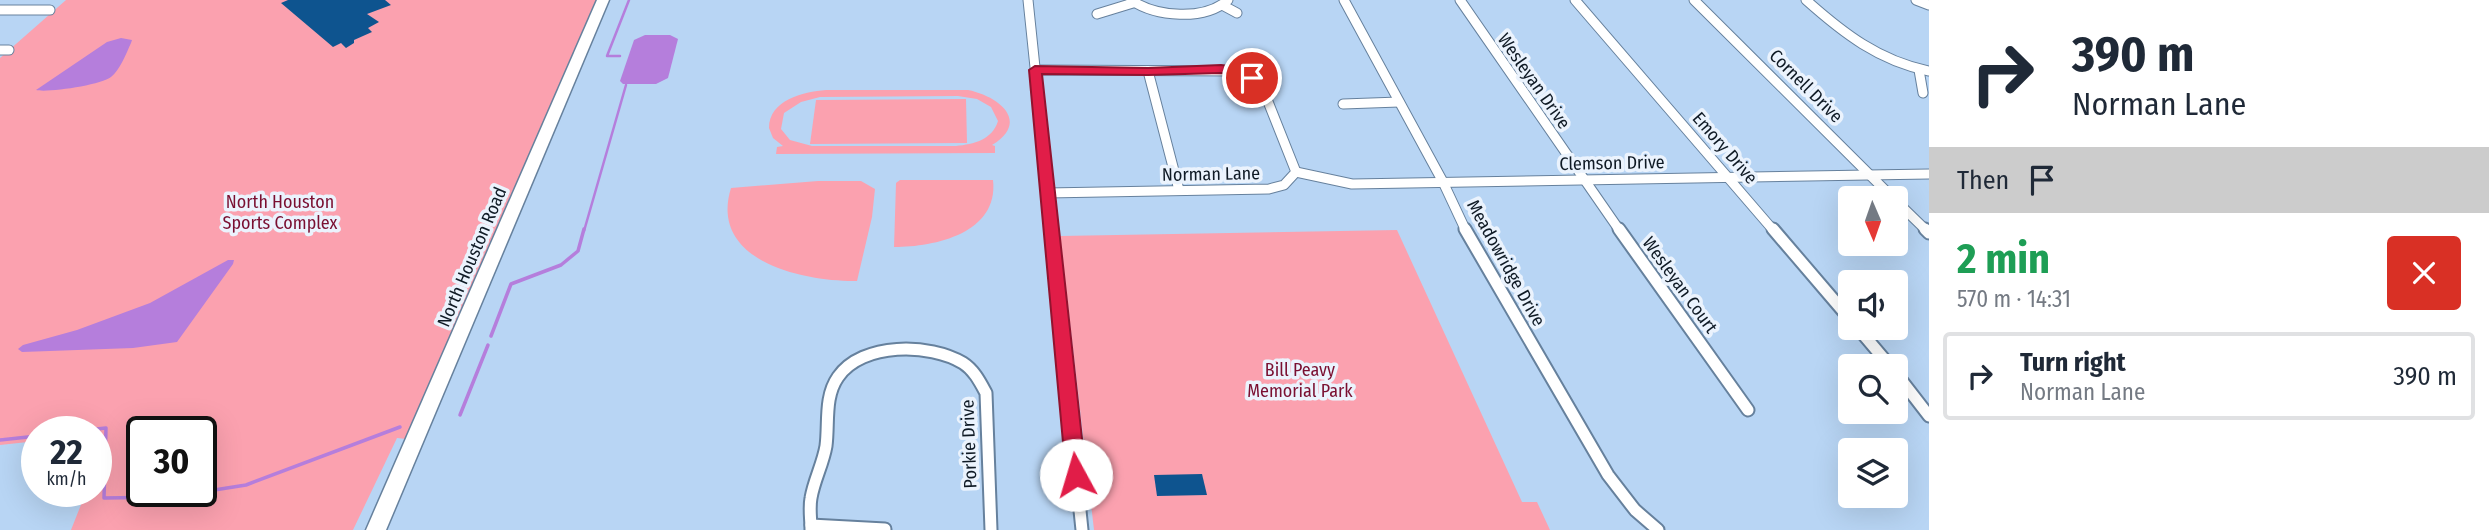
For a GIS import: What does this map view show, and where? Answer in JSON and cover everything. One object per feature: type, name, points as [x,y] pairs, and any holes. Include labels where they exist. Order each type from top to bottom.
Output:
[{"type":"street","name":"North Houston Road","points":[[376,530],[603,0]]},
{"type":"street","points":[[1028,0],[1082,530]]},
{"type":"street","name":"Meadowridge Drive","points":[[1344,0],[1443,182],[1458,218],[1608,475],[1635,510],[1658,530]]},
{"type":"street","name":"Wesleyan Drive","points":[[1460,0],[1583,179]]},
{"type":"street","name":"Emory Drive","points":[[1576,0],[1838,305]]},
{"type":"street","name":"Cornell Drive","points":[[1694,0],[1881,186]]},
{"type":"street","points":[[1806,0],[1851,39],[1873,53],[1919,70],[1929,71]]},
{"type":"street","points":[[1916,0],[1929,5]]},
{"type":"street","points":[[1097,14],[1132,1],[1161,12],[1203,12],[1226,3],[1237,13]]},
{"type":"street","points":[[0,10],[50,10]]},
{"type":"street","points":[[1035,70],[1240,71],[1261,84],[1296,172]]},
{"type":"street","points":[[1919,70],[1923,93]]},
{"type":"street","points":[[1148,71],[1179,190]]},
{"type":"street","points":[[1343,104],[1399,102]]},
{"type":"street","name":"Clemson Drive","points":[[1296,172],[1352,184],[1929,174]]},
{"type":"street","name":"Norman Lane","points":[[1047,193],[1269,189],[1284,185],[1296,172]]},
{"type":"street","name":"Wesleyan Court","points":[[1583,179],[1748,410]]},
{"type":"street","name":"Cornell Drive","points":[[1908,213],[1929,233]]},
{"type":"street","points":[[1868,340],[1880,354]]},
{"type":"street","name":"Porkie Drive","points":[[811,527],[810,501],[827,441],[827,405],[840,374],[856,361],[880,352],[908,350],[936,353],[962,362],[978,376],[986,393],[991,530]]},
{"type":"street","points":[[1908,389],[1929,416]]},
{"type":"street","points":[[811,527],[885,529]]},
{"type":"green space","name":"North Houston Sports Complex","points":[[66,0],[603,0],[415,440],[397,438],[353,530],[71,530],[80,507],[112,507],[112,416],[21,416],[21,443],[0,445],[0,58]]},
{"type":"green space","points":[[968,90],[999,104],[1006,111],[1009,127],[992,145],[995,146],[995,153],[776,154],[777,147],[783,146],[773,138],[769,128],[775,111],[789,99],[817,91]],"holes":[[[958,96],[977,99],[991,107],[998,121],[987,137],[956,146],[812,146],[790,140],[781,129],[784,113],[801,102],[820,97]]]},
{"type":"green space","points":[[966,99],[967,143],[810,144],[816,100]]},
{"type":"green space","points":[[900,180],[993,180],[992,198],[986,213],[961,233],[928,244],[894,247],[896,183]]},
{"type":"green space","points":[[818,181],[861,181],[875,189],[872,217],[857,281],[788,272],[766,263],[747,250],[734,234],[728,213],[731,188]]},
{"type":"green space","name":"Bill Peavy Memorial Park","points":[[1397,230],[1522,502],[1537,502],[1550,530],[1094,530],[1060,236]]},
{"type":"shaded area","points":[[645,35],[670,35],[678,39],[668,78],[656,84],[623,84],[620,81],[634,40]]},
{"type":"shaded area","points":[[121,38],[132,40],[120,66],[111,77],[74,88],[36,90],[107,42]]},
{"type":"shaded area","points":[[228,260],[234,260],[233,264],[177,342],[133,348],[22,352],[18,349],[23,345],[77,330],[150,303]]},
{"type":"building","points":[[288,0],[385,0],[391,5],[367,14],[379,22],[368,28],[372,32],[354,40],[354,43],[346,48],[341,43],[333,47],[281,3]]},
{"type":"building","points":[[1202,474],[1207,495],[1157,496],[1154,475]]},
{"type":"waterway","points":[[620,56],[607,56],[629,0]]},
{"type":"waterway","points":[[584,231],[626,85]]},
{"type":"waterway","points":[[491,336],[511,284],[561,265],[578,251],[584,229]]},
{"type":"waterway","points":[[460,415],[488,345]]},
{"type":"waterway","points":[[112,498],[170,497],[246,485],[400,427]]},
{"type":"waterway","points":[[0,440],[21,438]]},
{"type":"route","points":[[1076,475],[1035,70],[1221,69],[1240,71],[1252,78]]}]
